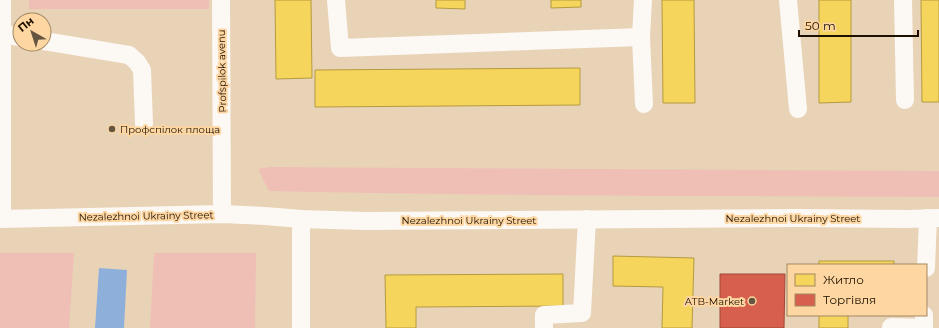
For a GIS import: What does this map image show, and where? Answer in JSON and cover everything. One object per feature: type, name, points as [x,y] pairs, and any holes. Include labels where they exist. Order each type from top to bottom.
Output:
[{"type":"street","points":[[1,218],[2,0]]},
{"type":"street","name":"Profspilok avenu","points":[[221,0],[222,214]]},
{"type":"street","points":[[336,0],[340,48],[641,37]]},
{"type":"street","points":[[643,0],[641,37],[644,104]]},
{"type":"street","points":[[788,0],[798,109]]},
{"type":"street","points":[[903,0],[905,100]]},
{"type":"street","points":[[2,34],[12,36]]},
{"type":"street","points":[[52,42],[129,56],[137,62],[142,70],[144,124]]},
{"type":"street","name":"Nezalezhnoi Ukrainy Street","points":[[1,218],[222,214],[301,219],[365,220],[933,218]]},
{"type":"street","points":[[927,264],[933,218]]},
{"type":"street","points":[[301,219],[301,328]]},
{"type":"street","points":[[544,328],[544,315],[582,313],[587,219]]},
{"type":"street","points":[[891,328],[925,328],[924,316]]},
{"type":"shaded area","points":[[29,0],[209,0],[209,9],[29,9]]},
{"type":"shaded area","points":[[269,167],[939,171],[939,197],[520,195],[269,191],[258,169]]},
{"type":"shaded area","points":[[0,253],[74,253],[69,328],[0,328]]},
{"type":"shaded area","points":[[154,253],[256,253],[255,328],[150,328]]},
{"type":"water","points":[[99,268],[127,270],[124,328],[95,328]]},
{"type":"building: Житло","points":[[275,0],[311,0],[312,78],[276,79]]},
{"type":"building: Житло","points":[[436,0],[465,0],[465,9],[436,8]]},
{"type":"building: Житло","points":[[551,0],[581,0],[581,7],[551,8]]},
{"type":"building: Житло","points":[[662,0],[694,0],[695,103],[663,103]]},
{"type":"building: Житло","points":[[819,0],[851,0],[851,102],[819,103]]},
{"type":"building: Житло","points":[[921,0],[939,0],[939,102],[922,102]]},
{"type":"building: Житло","points":[[580,68],[580,105],[315,107],[315,70]]},
{"type":"building: Житло","points":[[613,256],[694,258],[692,328],[662,328],[663,287],[613,286]]},
{"type":"building: Житло","points":[[819,261],[894,261],[894,264],[819,264]]},
{"type":"building: Житло","points":[[563,274],[563,306],[416,307],[416,328],[386,328],[385,275]]},
{"type":"building: Житло","points":[[819,316],[848,316],[848,328],[819,328]]},
{"type":"building: Торгівля","name":"ATB-Market","points":[[720,274],[785,274],[784,328],[720,328]]},
{"type":"place","name":"Профспілок площа","points":[[112,129]]},
{"type":"place","name":"ATB-Market","points":[[752,301]]}]
